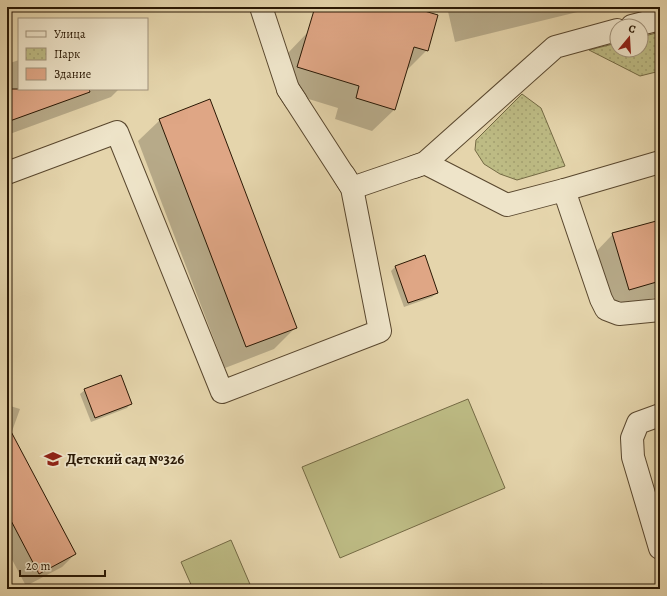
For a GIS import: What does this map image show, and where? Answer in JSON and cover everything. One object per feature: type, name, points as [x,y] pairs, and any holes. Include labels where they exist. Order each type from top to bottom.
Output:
[{"type":"lane","points":[[7,172],[117,132],[222,392],[380,331],[352,188],[288,89],[260,7]]},
{"type":"lane","points":[[649,22],[660,19]]},
{"type":"lane","points":[[352,188],[426,163],[555,47],[609,32]]},
{"type":"lane","points":[[426,163],[507,205],[660,162]]},
{"type":"lane","points":[[564,190],[601,299],[606,309],[619,314],[660,310]]},
{"type":"lane","points":[[660,415],[638,424],[632,438],[633,457],[660,548]]},
{"type":"green space","points":[[660,32],[660,71],[640,76],[589,50],[609,45],[609,58],[649,58],[649,35]]},
{"type":"green space","points":[[522,94],[541,108],[565,166],[517,180],[500,174],[484,164],[475,150],[476,140]]},
{"type":"green space","points":[[468,399],[505,488],[340,558],[302,467]]},
{"type":"green space","points":[[231,540],[252,589],[193,589],[181,562]]},
{"type":"building","points":[[315,7],[411,7],[438,15],[428,51],[414,47],[395,110],[356,98],[359,86],[297,67]]},
{"type":"building","points":[[7,89],[89,90],[90,92],[7,122]]},
{"type":"building","points":[[210,99],[297,328],[246,347],[159,119]]},
{"type":"building","points":[[660,220],[660,281],[629,290],[612,233]]},
{"type":"building","points":[[425,255],[438,293],[408,303],[395,266]]},
{"type":"building","points":[[121,375],[132,404],[95,418],[84,389]]},
{"type":"building","points":[[7,424],[76,554],[39,574],[7,513]]},
{"type":"place","name":"Детский сад №326","points":[[53,459]]}]
